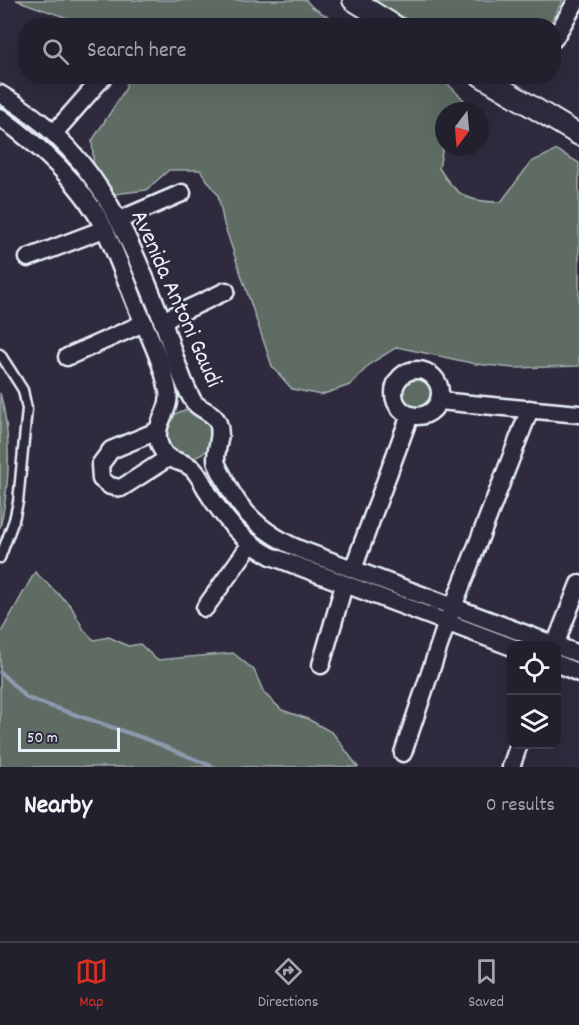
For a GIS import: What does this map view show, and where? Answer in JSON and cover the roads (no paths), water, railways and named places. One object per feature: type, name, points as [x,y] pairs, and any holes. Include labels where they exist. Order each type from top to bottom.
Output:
[{"type":"street","points":[[353,0],[382,18]]},
{"type":"street","points":[[561,27],[577,0]]},
{"type":"street","points":[[55,132],[97,84]]},
{"type":"street","points":[[494,84],[579,135]]},
{"type":"street","name":"Avenida Antoni Gaudi","points":[[0,94],[55,132],[91,173],[111,224],[168,391],[169,404],[158,431]]},
{"type":"street","name":"Avenida Antoni Gaudi","points":[[0,117],[30,139],[111,224],[162,321],[192,400],[213,414],[218,423],[220,433],[216,461],[234,499],[250,518],[281,542],[544,641]]},
{"type":"street","points":[[28,258],[182,193]]},
{"type":"street","points":[[162,321],[226,291]]},
{"type":"street","points":[[67,357],[144,323]]},
{"type":"street","points":[[410,370],[424,370],[431,374],[439,386],[439,401],[436,407],[424,415],[410,415],[398,407],[393,393],[398,379],[410,370]]},
{"type":"street","points":[[439,401],[579,414]]},
{"type":"street","points":[[403,753],[446,625],[530,409]]},
{"type":"street","points":[[353,569],[410,415]]},
{"type":"street","points":[[168,458],[121,488],[110,486],[101,478],[100,465],[111,450],[158,431],[158,441],[168,458],[194,469],[235,530],[250,545],[446,625],[507,645]]},
{"type":"street","points":[[205,608],[250,545]]},
{"type":"street","points":[[557,641],[579,584]]},
{"type":"street","points":[[321,665],[344,585]]},
{"type":"street","name":"Avenida Antoni Gaudi","points":[[561,647],[579,654]]},
{"type":"street","points":[[561,665],[579,673]]},
{"type":"street","points":[[511,767],[517,749]]},
{"type":"lane","points":[[0,354],[23,390],[27,409],[18,502],[0,558]]},
{"type":"waterway","points":[[0,672],[27,698],[146,739],[214,767]]}]
